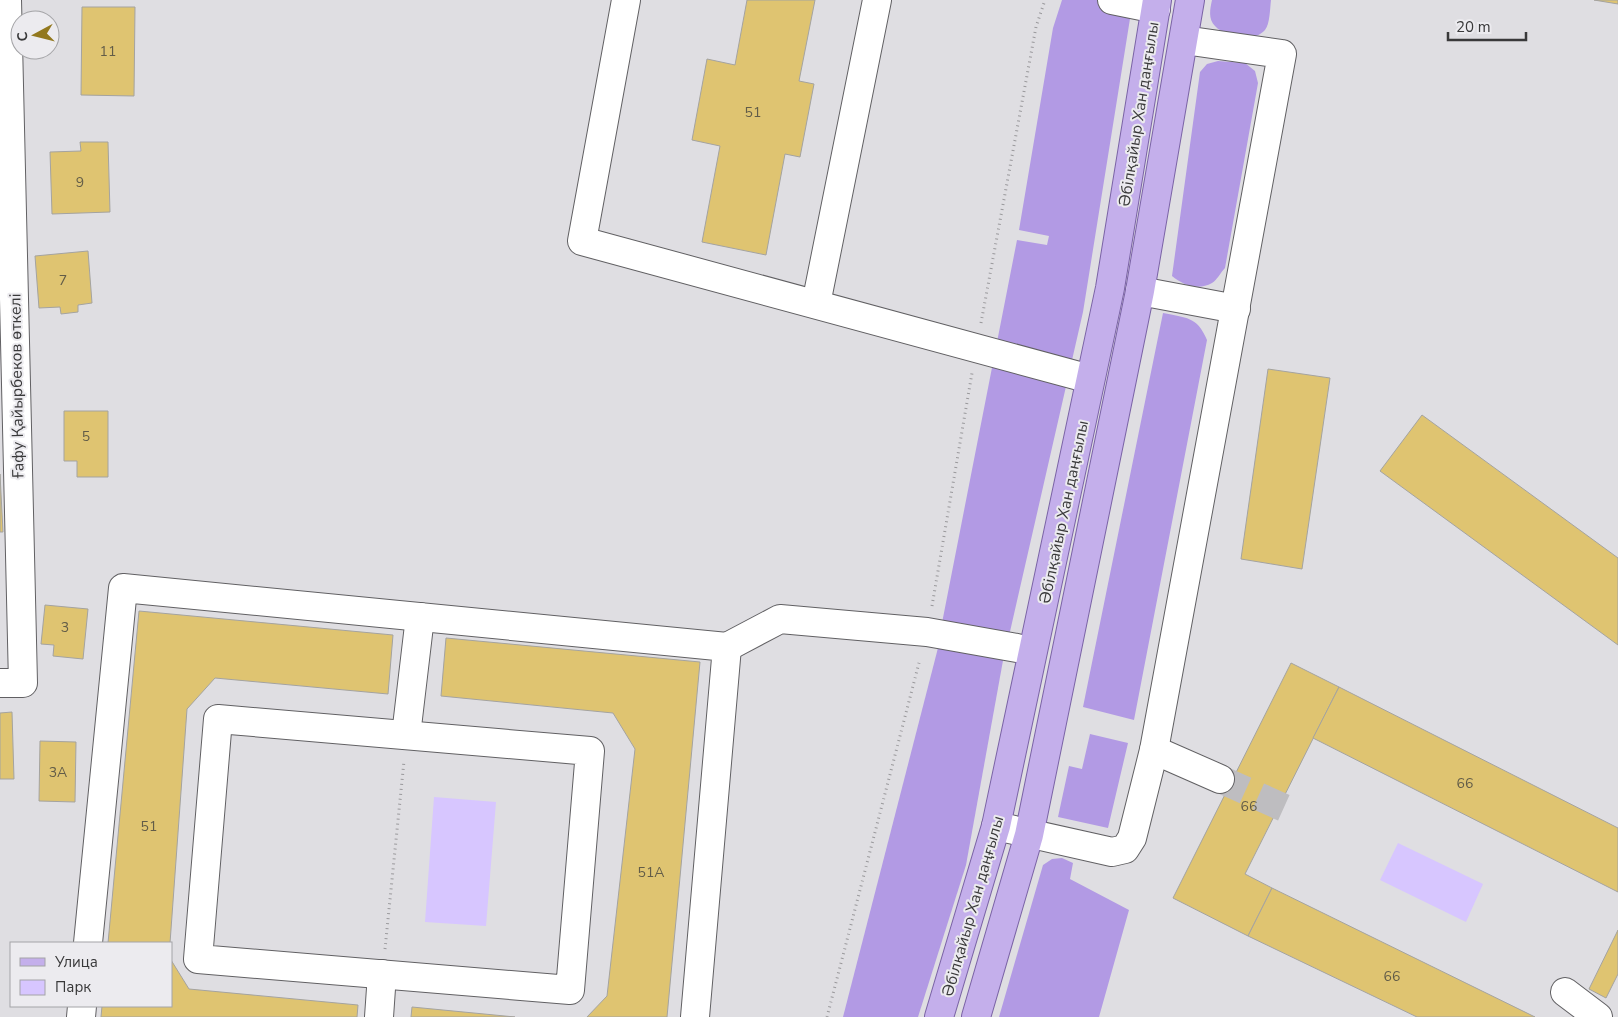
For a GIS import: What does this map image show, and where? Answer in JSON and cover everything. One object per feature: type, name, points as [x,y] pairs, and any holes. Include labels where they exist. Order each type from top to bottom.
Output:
[{"type":"main road","name":"Әбілқайыр Хан даңғылы","points":[[976,1017],[1029,835],[1140,292],[1190,0]]},
{"type":"main road","name":"Әбілқайыр Хан даңғылы","points":[[940,1017],[996,826],[1110,288],[1156,5]]},
{"type":"street","name":"Ғафу Қайырбеков өткелі","points":[[7,0],[12,683]]},
{"type":"street","points":[[626,0],[582,241],[1090,379]]},
{"type":"street","points":[[816,304],[877,0]]},
{"type":"street","points":[[1112,0],[1156,5]]},
{"type":"street","points":[[996,826],[1029,835],[1112,852],[1125,849],[1132,838],[1154,750],[1282,54],[1184,40]]},
{"type":"street","points":[[1140,292],[1236,310]]},
{"type":"street","points":[[88,942],[123,588],[727,647],[780,619],[927,632],[1017,648]]},
{"type":"street","points":[[406,735],[420,617]]},
{"type":"street","points":[[695,1017],[727,647]]},
{"type":"street","points":[[218,719],[406,735],[590,751],[570,990],[198,958],[218,719]]},
{"type":"street","points":[[1154,750],[1220,779]]},
{"type":"street","points":[[379,1017],[382,974]]},
{"type":"street","points":[[1565,992],[1598,1017]]},
{"type":"path","points":[[827,1017],[927,632],[976,348],[1036,27],[1044,0]]},
{"type":"path","points":[[382,974],[406,735]]},
{"type":"green space","points":[[434,797],[496,802],[486,926],[425,922]]},
{"type":"green space","points":[[1398,843],[1483,884],[1466,922],[1380,880]]},
{"type":"shaded area","points":[[1062,0],[1133,0],[1083,312],[1009,636],[942,623],[1017,240],[1047,245],[1049,236],[1019,230],[1053,28]]},
{"type":"shaded area","points":[[1212,0],[1271,0],[1267,27],[1260,34],[1247,37],[1232,36],[1225,33],[1215,26],[1211,20]]},
{"type":"shaded area","points":[[1218,61],[1245,63],[1255,71],[1258,83],[1225,268],[1212,283],[1196,287],[1181,282],[1172,276],[1200,72],[1207,64]]},
{"type":"shaded area","points":[[1163,313],[1184,317],[1195,322],[1207,340],[1134,720],[1083,707]]},
{"type":"shaded area","points":[[939,644],[1004,655],[966,865],[918,1017],[843,1017]]},
{"type":"shaded area","points":[[1090,734],[1128,743],[1108,828],[1058,817],[1069,766],[1082,769]]},
{"type":"shaded area","points":[[1062,858],[1073,863],[1070,879],[1129,910],[1099,1017],[999,1017],[1043,865],[1052,859]]},
{"type":"building","points":[[747,0],[815,0],[799,81],[814,84],[800,157],[785,154],[766,255],[702,242],[720,146],[692,140],[707,59],[735,65]]},
{"type":"building","points":[[1594,0],[1618,0],[1618,4]]},
{"type":"building","points":[[82,7],[135,7],[134,96],[81,95]]},
{"type":"building","points":[[80,142],[108,142],[110,212],[52,214],[50,152],[81,151]]},
{"type":"building","points":[[88,251],[92,303],[78,305],[78,312],[61,314],[60,307],[39,308],[35,256]]},
{"type":"building","points":[[1268,369],[1330,378],[1302,569],[1241,559]]},
{"type":"building","points":[[64,411],[108,411],[108,477],[77,477],[77,461],[64,461]]},
{"type":"building","points":[[1422,415],[1618,558],[1618,645],[1380,471]]},
{"type":"building","points":[[0,474],[3,532],[0,532]]},
{"type":"building","points":[[45,605],[88,609],[83,659],[53,656],[54,645],[41,644]]},
{"type":"building","points":[[139,611],[393,635],[388,694],[215,678],[187,709],[170,942],[108,942]]},
{"type":"building","points":[[446,638],[700,662],[667,1017],[587,1017],[607,996],[635,749],[613,713],[441,696]]},
{"type":"building","points":[[1291,663],[1339,687],[1245,874],[1272,888],[1248,936],[1173,898]]},
{"type":"building","points":[[1339,687],[1618,828],[1618,892],[1313,738]]},
{"type":"building","points":[[12,712],[14,779],[0,779],[0,713]]},
{"type":"building","points":[[40,741],[76,742],[75,802],[39,801]]},
{"type":"building","points":[[1272,888],[1535,1017],[1417,1017],[1248,936]]},
{"type":"building","points":[[1618,930],[1618,974],[1606,998],[1589,989]]},
{"type":"building","points":[[172,962],[189,989],[358,1005],[357,1017],[101,1017],[102,1007],[172,1007]]},
{"type":"building","points":[[412,1007],[515,1017],[411,1017]]},
{"type":"tunnel","points":[[1220,779],[1291,811]]}]
